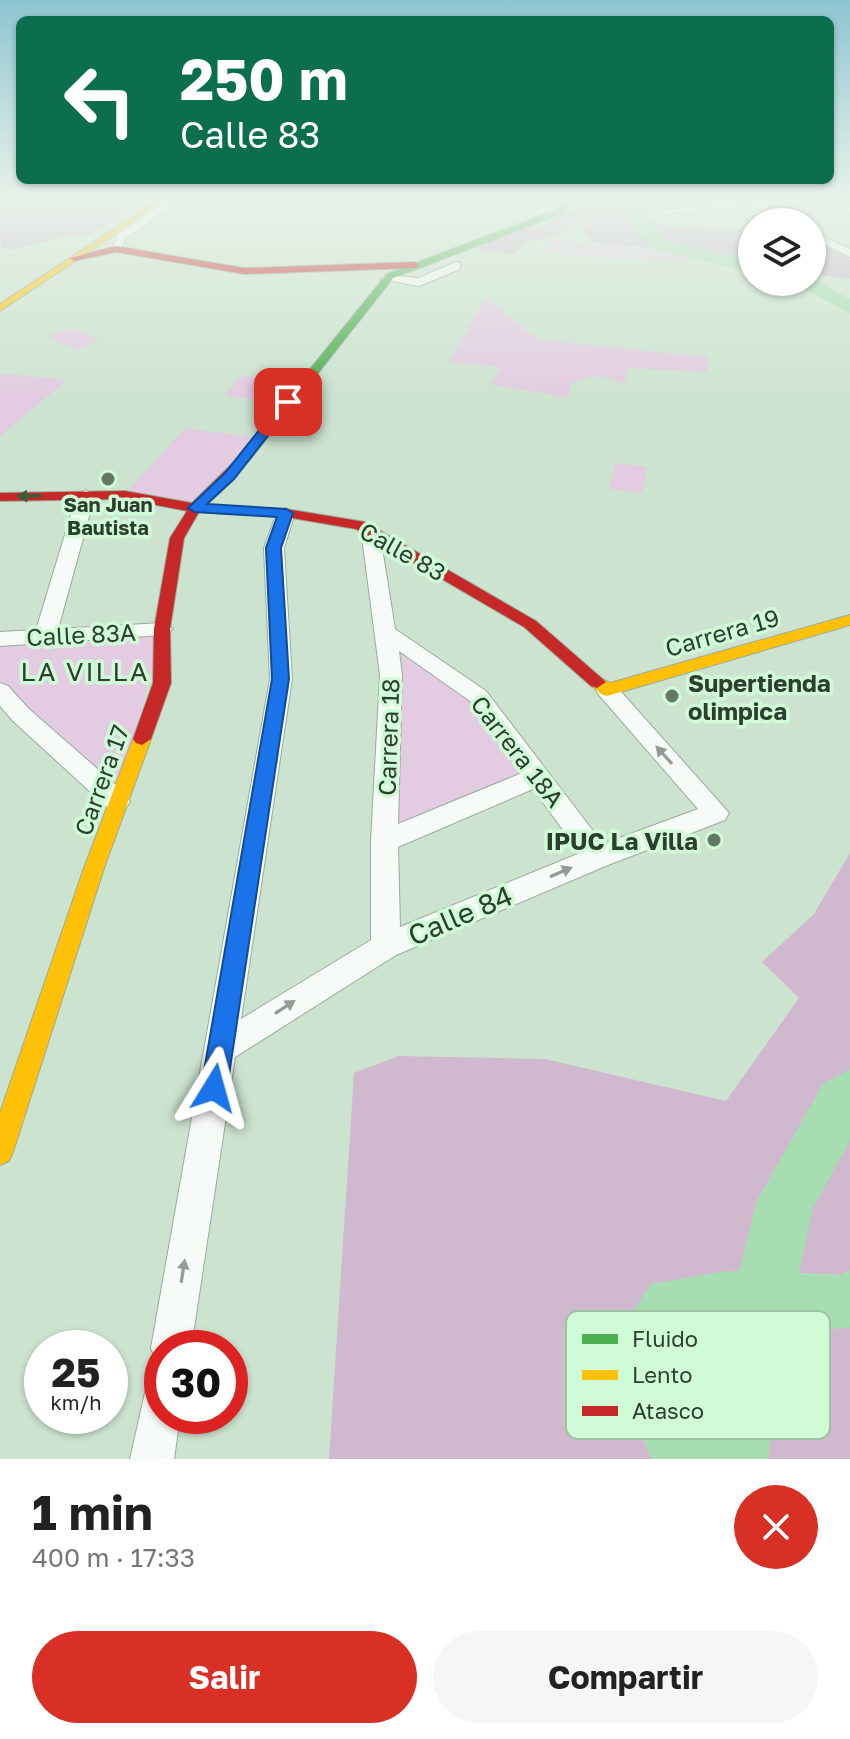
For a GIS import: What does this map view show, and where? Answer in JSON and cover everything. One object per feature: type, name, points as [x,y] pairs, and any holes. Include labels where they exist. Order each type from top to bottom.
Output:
[{"type":"street","points":[[0,292],[41,266]]},
{"type":"street","points":[[0,308],[62,266]]},
{"type":"street","points":[[221,266],[244,271],[324,266]]},
{"type":"street","name":"Carrera 17","points":[[0,1152],[94,868],[116,816],[117,801],[162,683],[162,629],[177,538],[195,508],[230,476],[387,279],[413,266]]},
{"type":"street","points":[[387,279],[419,282],[434,275],[457,272]]},
{"type":"street","points":[[45,637],[86,495]]},
{"type":"street","name":"Calle 83","points":[[0,497],[125,495],[195,508],[286,513],[370,529],[530,624],[607,690],[716,813]]},
{"type":"street","points":[[174,1330],[281,679],[274,548],[286,513]]},
{"type":"street","name":"Carrera 18","points":[[370,529],[391,675],[384,841],[386,946]]},
{"type":"street","name":"Carrera 19","points":[[607,690],[850,620]]},
{"type":"street","name":"Calle 83A","points":[[0,639],[162,629]]},
{"type":"street","name":"Carrera 18A","points":[[385,632],[478,696],[598,857]]},
{"type":"street","points":[[0,691],[21,715],[117,801]]},
{"type":"street","points":[[384,841],[539,776]]},
{"type":"street","name":"Calle 84","points":[[220,1049],[386,946],[598,857],[716,813]]},
{"type":"street","points":[[152,1459],[156,1434]]},
{"type":"shaded area","points":[[826,266],[850,266],[850,279],[826,275]]},
{"type":"shaded area","points":[[485,298],[539,340],[708,357],[707,372],[628,368],[624,384],[604,377],[590,377],[571,384],[568,397],[492,385],[500,367],[449,362]]},
{"type":"shaded area","points":[[73,328],[100,341],[74,350],[48,336]]},
{"type":"shaded area","points":[[0,373],[67,380],[0,436]]},
{"type":"shaded area","points":[[241,376],[302,383],[288,402],[224,396]]},
{"type":"shaded area","points":[[185,428],[260,438],[195,508],[129,490]]},
{"type":"shaded area","points":[[616,463],[647,467],[642,493],[609,489]]},
{"type":"shaded area","points":[[162,629],[117,801],[0,691],[0,639]]},
{"type":"shaded area","points":[[385,632],[458,682],[539,776],[385,841]]},
{"type":"shaded area","points":[[850,853],[850,1270],[842,1275],[769,1272],[731,1311],[566,1311],[566,1439],[643,1439],[652,1459],[329,1459],[354,1073],[399,1056],[545,1059],[726,1101],[799,998],[762,962],[814,914]]},
{"type":"shaded area","points":[[850,1270],[850,1327],[830,1329],[830,1311],[634,1311],[651,1284],[727,1271],[841,1275]]},
{"type":"shaded area","points":[[850,1327],[850,1459],[727,1459],[719,1439],[830,1439],[830,1329]]},
{"type":"shaded area","points":[[644,1439],[719,1439],[727,1459],[652,1459]]},
{"type":"waterway","points":[[826,294],[850,307]]},
{"type":"waterway","points":[[752,1311],[769,1272],[786,1200],[842,1102],[850,1094]]},
{"type":"waterway","points":[[734,1459],[737,1439]]},
{"type":"traffic: fast","points":[[244,459],[390,276],[416,266]]},
{"type":"traffic: slow","points":[[0,308],[64,266]]},
{"type":"traffic: slow","points":[[597,682],[607,690],[850,620]]},
{"type":"traffic: slow","points":[[0,1152],[94,868],[142,739]]},
{"type":"traffic: jam","points":[[215,266],[244,271],[384,266]]},
{"type":"traffic: jam","points":[[142,739],[162,683],[162,629],[177,538],[195,508],[244,459]]},
{"type":"traffic: jam","points":[[0,497],[125,495],[195,508],[286,513],[360,525],[530,624],[597,682]]},
{"type":"place","name":"San Juan Bautista","points":[[108,479]]},
{"type":"place","name":"Supertienda olimpica","points":[[672,696]]},
{"type":"place","name":"IPUC La Villa","points":[[714,840]]},
{"type":"district","name":"LA VILLA","points":[[85,671]]},
{"type":"route","points":[[214,1088],[281,679],[274,548],[286,513],[195,508],[230,476],[288,402]]}]
